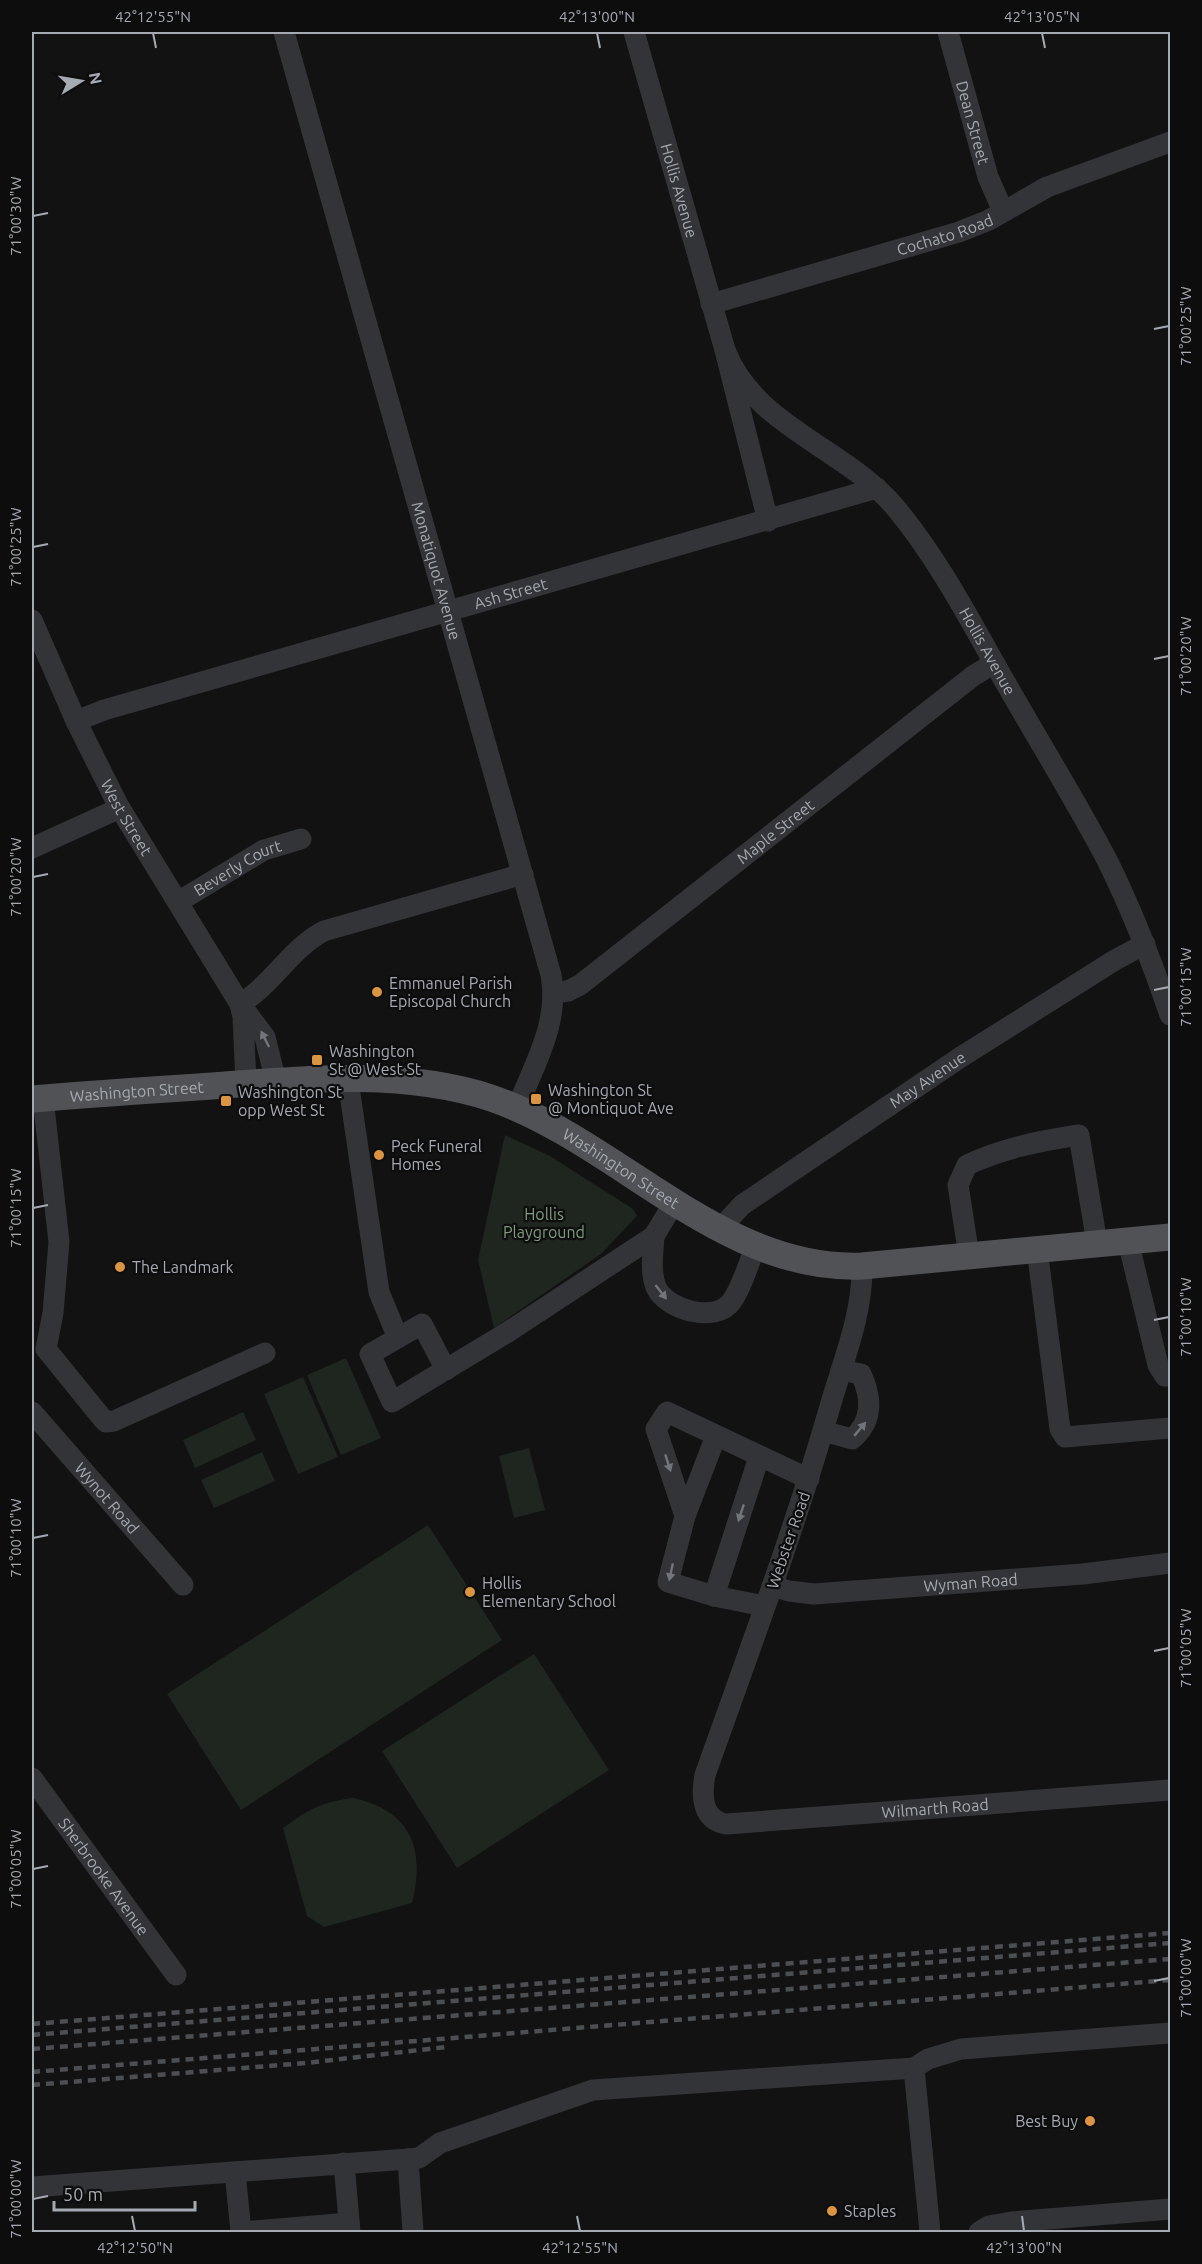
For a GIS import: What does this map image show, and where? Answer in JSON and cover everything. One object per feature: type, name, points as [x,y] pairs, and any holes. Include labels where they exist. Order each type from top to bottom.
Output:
[{"type":"main road","name":"Washington Street","points":[[37,1099],[246,1083],[348,1080],[410,1083],[451,1089],[517,1108],[572,1137],[675,1201],[756,1245],[803,1260],[831,1265],[862,1266],[1170,1237]]},
{"type":"street","name":"Monatiquot Avenue","points":[[284,32],[447,613],[523,874],[554,993],[552,1020],[517,1108]]},
{"type":"street","name":"Hollis Avenue","points":[[634,32],[725,350],[768,521]]},
{"type":"street","name":"Dean Street","points":[[948,32],[988,177],[1003,211]]},
{"type":"street","name":"Cochato Road","points":[[711,304],[943,238],[1003,211],[1047,187],[1170,142]]},
{"type":"street","name":"Hollis Avenue","points":[[725,350],[740,379],[762,405],[877,489],[925,546],[1106,860],[1145,944],[1164,975],[1170,1015]]},
{"type":"street","name":"Ash Street","points":[[76,721],[104,710],[877,489]]},
{"type":"street","name":"West Street","points":[[32,620],[76,721],[120,808],[240,1004],[265,1037],[276,1082]]},
{"type":"street","name":"Maple Street","points":[[554,993],[568,991],[580,985],[973,676],[994,663]]},
{"type":"street","points":[[32,848],[120,808]]},
{"type":"street","name":"Beverly Court","points":[[178,902],[264,850],[301,839]]},
{"type":"street","points":[[240,1004],[261,988],[307,942],[324,932],[523,874]]},
{"type":"street","name":"May Avenue","points":[[722,1228],[742,1205],[961,1057],[1115,960],[1145,944]]},
{"type":"street","name":"West Street","points":[[240,1004],[243,1017],[246,1083]]},
{"type":"street","points":[[348,1080],[379,1292],[398,1338]]},
{"type":"street","points":[[37,1099],[59,1242],[53,1313],[46,1349],[102,1419],[114,1421],[265,1353]]},
{"type":"street","points":[[969,1256],[958,1185],[967,1165],[998,1150],[1079,1136],[1097,1243]]},
{"type":"street","points":[[446,1370],[422,1324],[370,1354],[392,1402],[446,1370],[508,1332],[654,1236],[675,1201]]},
{"type":"street","points":[[654,1236],[652,1275],[657,1289],[677,1306],[701,1312],[716,1313],[732,1302],[756,1245]]},
{"type":"street","points":[[1128,1240],[1158,1365],[1165,1376],[1170,1376]]},
{"type":"street","points":[[1037,1249],[1060,1429],[1065,1437],[1170,1428]]},
{"type":"street","name":"Webster Road","points":[[706,1810],[703,1792],[705,1775],[809,1479],[859,1300],[862,1266]]},
{"type":"street","points":[[823,1431],[852,1439],[868,1420],[868,1389],[861,1374],[841,1370]]},
{"type":"street","name":"Wynot Road","points":[[32,1412],[183,1585]]},
{"type":"street","points":[[685,1516],[656,1428],[667,1412],[809,1479]]},
{"type":"street","points":[[716,1436],[685,1516],[668,1582],[714,1596],[764,1606]]},
{"type":"street","points":[[714,1596],[756,1455]]},
{"type":"street","name":"Wyman Road","points":[[772,1586],[814,1594],[1083,1574],[1170,1563]]},
{"type":"street","name":"Sherbrooke Avenue","points":[[32,1779],[176,1975]]},
{"type":"street","name":"Wilmarth Road","points":[[706,1810],[713,1821],[734,1824],[1170,1790]]},
{"type":"street","points":[[32,2187],[419,2158],[440,2143],[593,2090],[914,2068],[928,2059],[961,2049],[1170,2033]]},
{"type":"street","points":[[914,2068],[930,2232]]},
{"type":"street","points":[[408,2159],[413,2232]]},
{"type":"street","points":[[235,2172],[242,2232],[349,2228],[344,2163]]},
{"type":"street","points":[[980,2232],[989,2226],[1011,2222],[1170,2209]]},
{"type":"green space","name":"Hollis Playground","points":[[505,1135],[550,1156],[633,1209],[637,1216],[601,1254],[494,1328],[478,1260]]},
{"type":"green space","points":[[346,1358],[381,1438],[341,1455],[307,1375]]},
{"type":"green space","points":[[303,1377],[338,1457],[298,1474],[264,1394]]},
{"type":"green space","points":[[243,1412],[256,1440],[195,1468],[183,1440]]},
{"type":"green space","points":[[529,1448],[545,1510],[514,1518],[499,1456]]},
{"type":"green space","points":[[262,1452],[275,1481],[214,1508],[201,1480]]},
{"type":"green space","points":[[428,1525],[502,1640],[241,1810],[167,1694]]},
{"type":"green space","points":[[534,1654],[609,1770],[457,1868],[382,1751]]},
{"type":"green space","points":[[353,1798],[388,1812],[409,1834],[415,1849],[417,1865],[412,1903],[324,1927],[307,1916],[283,1828],[315,1808]]},
{"type":"railway","points":[[32,2024],[1170,1933]]},
{"type":"railway","points":[[32,2035],[1170,1943]]},
{"type":"railway","points":[[32,2049],[1170,1959]]},
{"type":"railway","points":[[32,2072],[1170,1980]]},
{"type":"railway","points":[[32,2085],[306,2063],[446,2047]]},
{"type":"place","name":"Emmanuel Parish Episcopal Church","points":[[377,992]]},
{"type":"place","name":"Washington St @ West St","points":[[317,1060]]},
{"type":"place","name":"Washington St @ Montiquot Ave","points":[[536,1099]]},
{"type":"place","name":"Washington St opp West St","points":[[226,1101]]},
{"type":"place","name":"Peck Funeral Homes","points":[[379,1155]]},
{"type":"place","name":"The Landmark","points":[[120,1267]]},
{"type":"place","name":"Hollis Elementary School","points":[[470,1592]]},
{"type":"place","name":"Best Buy","points":[[1090,2121]]},
{"type":"place","name":"Staples","points":[[832,2211]]}]
